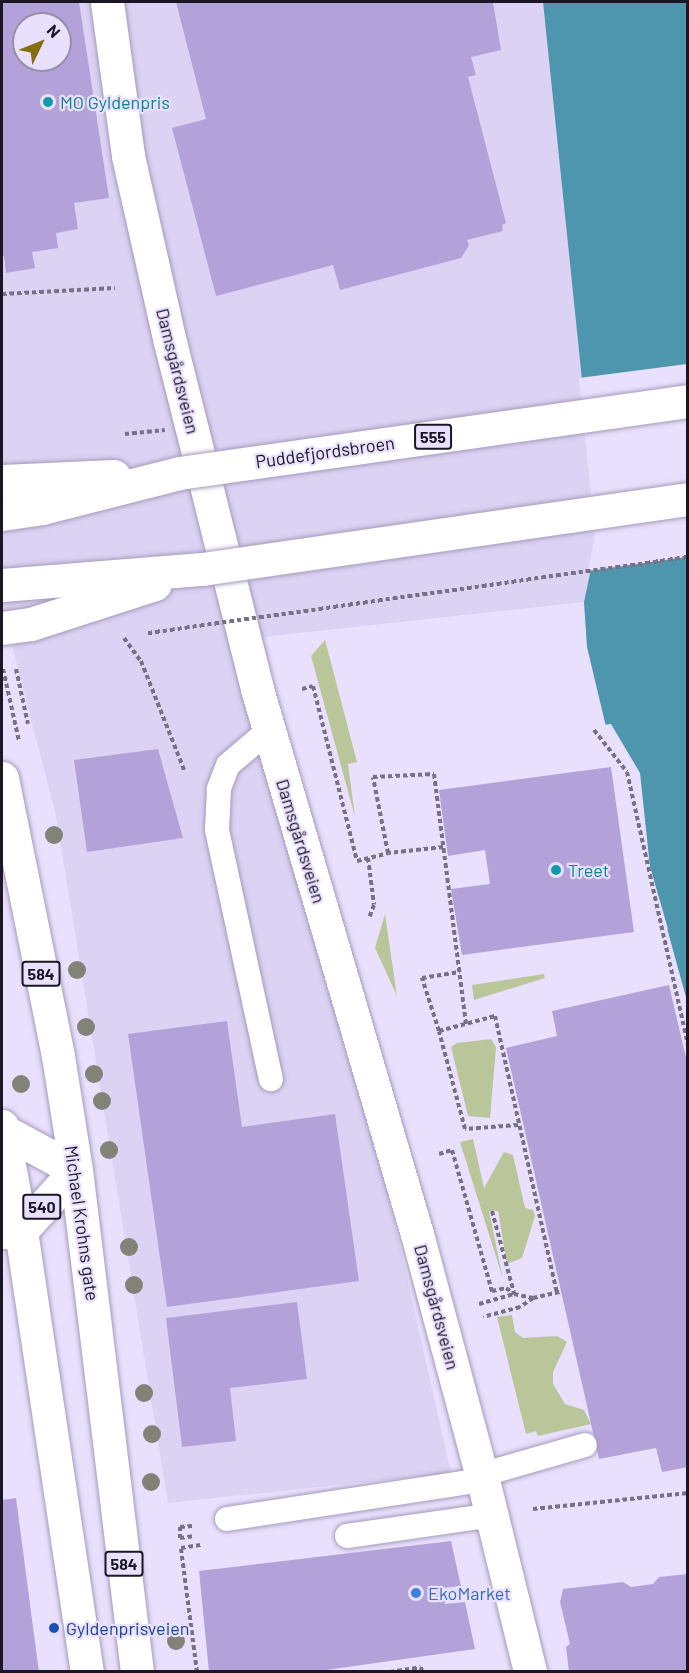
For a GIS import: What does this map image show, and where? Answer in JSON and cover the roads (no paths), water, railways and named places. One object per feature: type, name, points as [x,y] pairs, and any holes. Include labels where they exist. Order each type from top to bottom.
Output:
[{"type":"main road","name":"Damsgårdsveien","points":[[107,2],[128,156],[157,285],[268,731],[417,1234],[492,1515],[530,1671]]},
{"type":"main road","name":"Puddefjordsbroen","points":[[2,514],[42,508],[178,473],[687,401]]},
{"type":"main road","name":"555","points":[[2,481],[178,473]]},
{"type":"main road","points":[[2,585],[202,569],[687,499]]},
{"type":"main road","points":[[2,628],[31,624],[202,569]]},
{"type":"main road","name":"Michael Krohns gate","points":[[2,778],[58,1056],[76,1170],[136,1671]]},
{"type":"main road","points":[[2,1129],[76,1170]]},
{"type":"main road","points":[[2,1129],[11,1232],[87,1671]]},
{"type":"main road","name":"540","points":[[11,1232],[76,1170]]},
{"type":"lane","points":[[268,731],[228,765],[219,789],[217,830],[271,1079]]},
{"type":"lane","points":[[228,1519],[482,1477],[585,1445]]},
{"type":"lane","points":[[347,1536],[492,1515]]},
{"type":"water","points":[[543,2],[687,2],[687,1001],[627,783],[612,752],[587,647],[584,602],[598,535]]},
{"type":"place","name":"MO Gyldenpris","points":[[48,102]]},
{"type":"place","name":"Treet","points":[[556,870]]},
{"type":"place","name":"EkoMarket","points":[[416,1593]]},
{"type":"place","name":"Gyldenprisveien","points":[[54,1628]]}]
